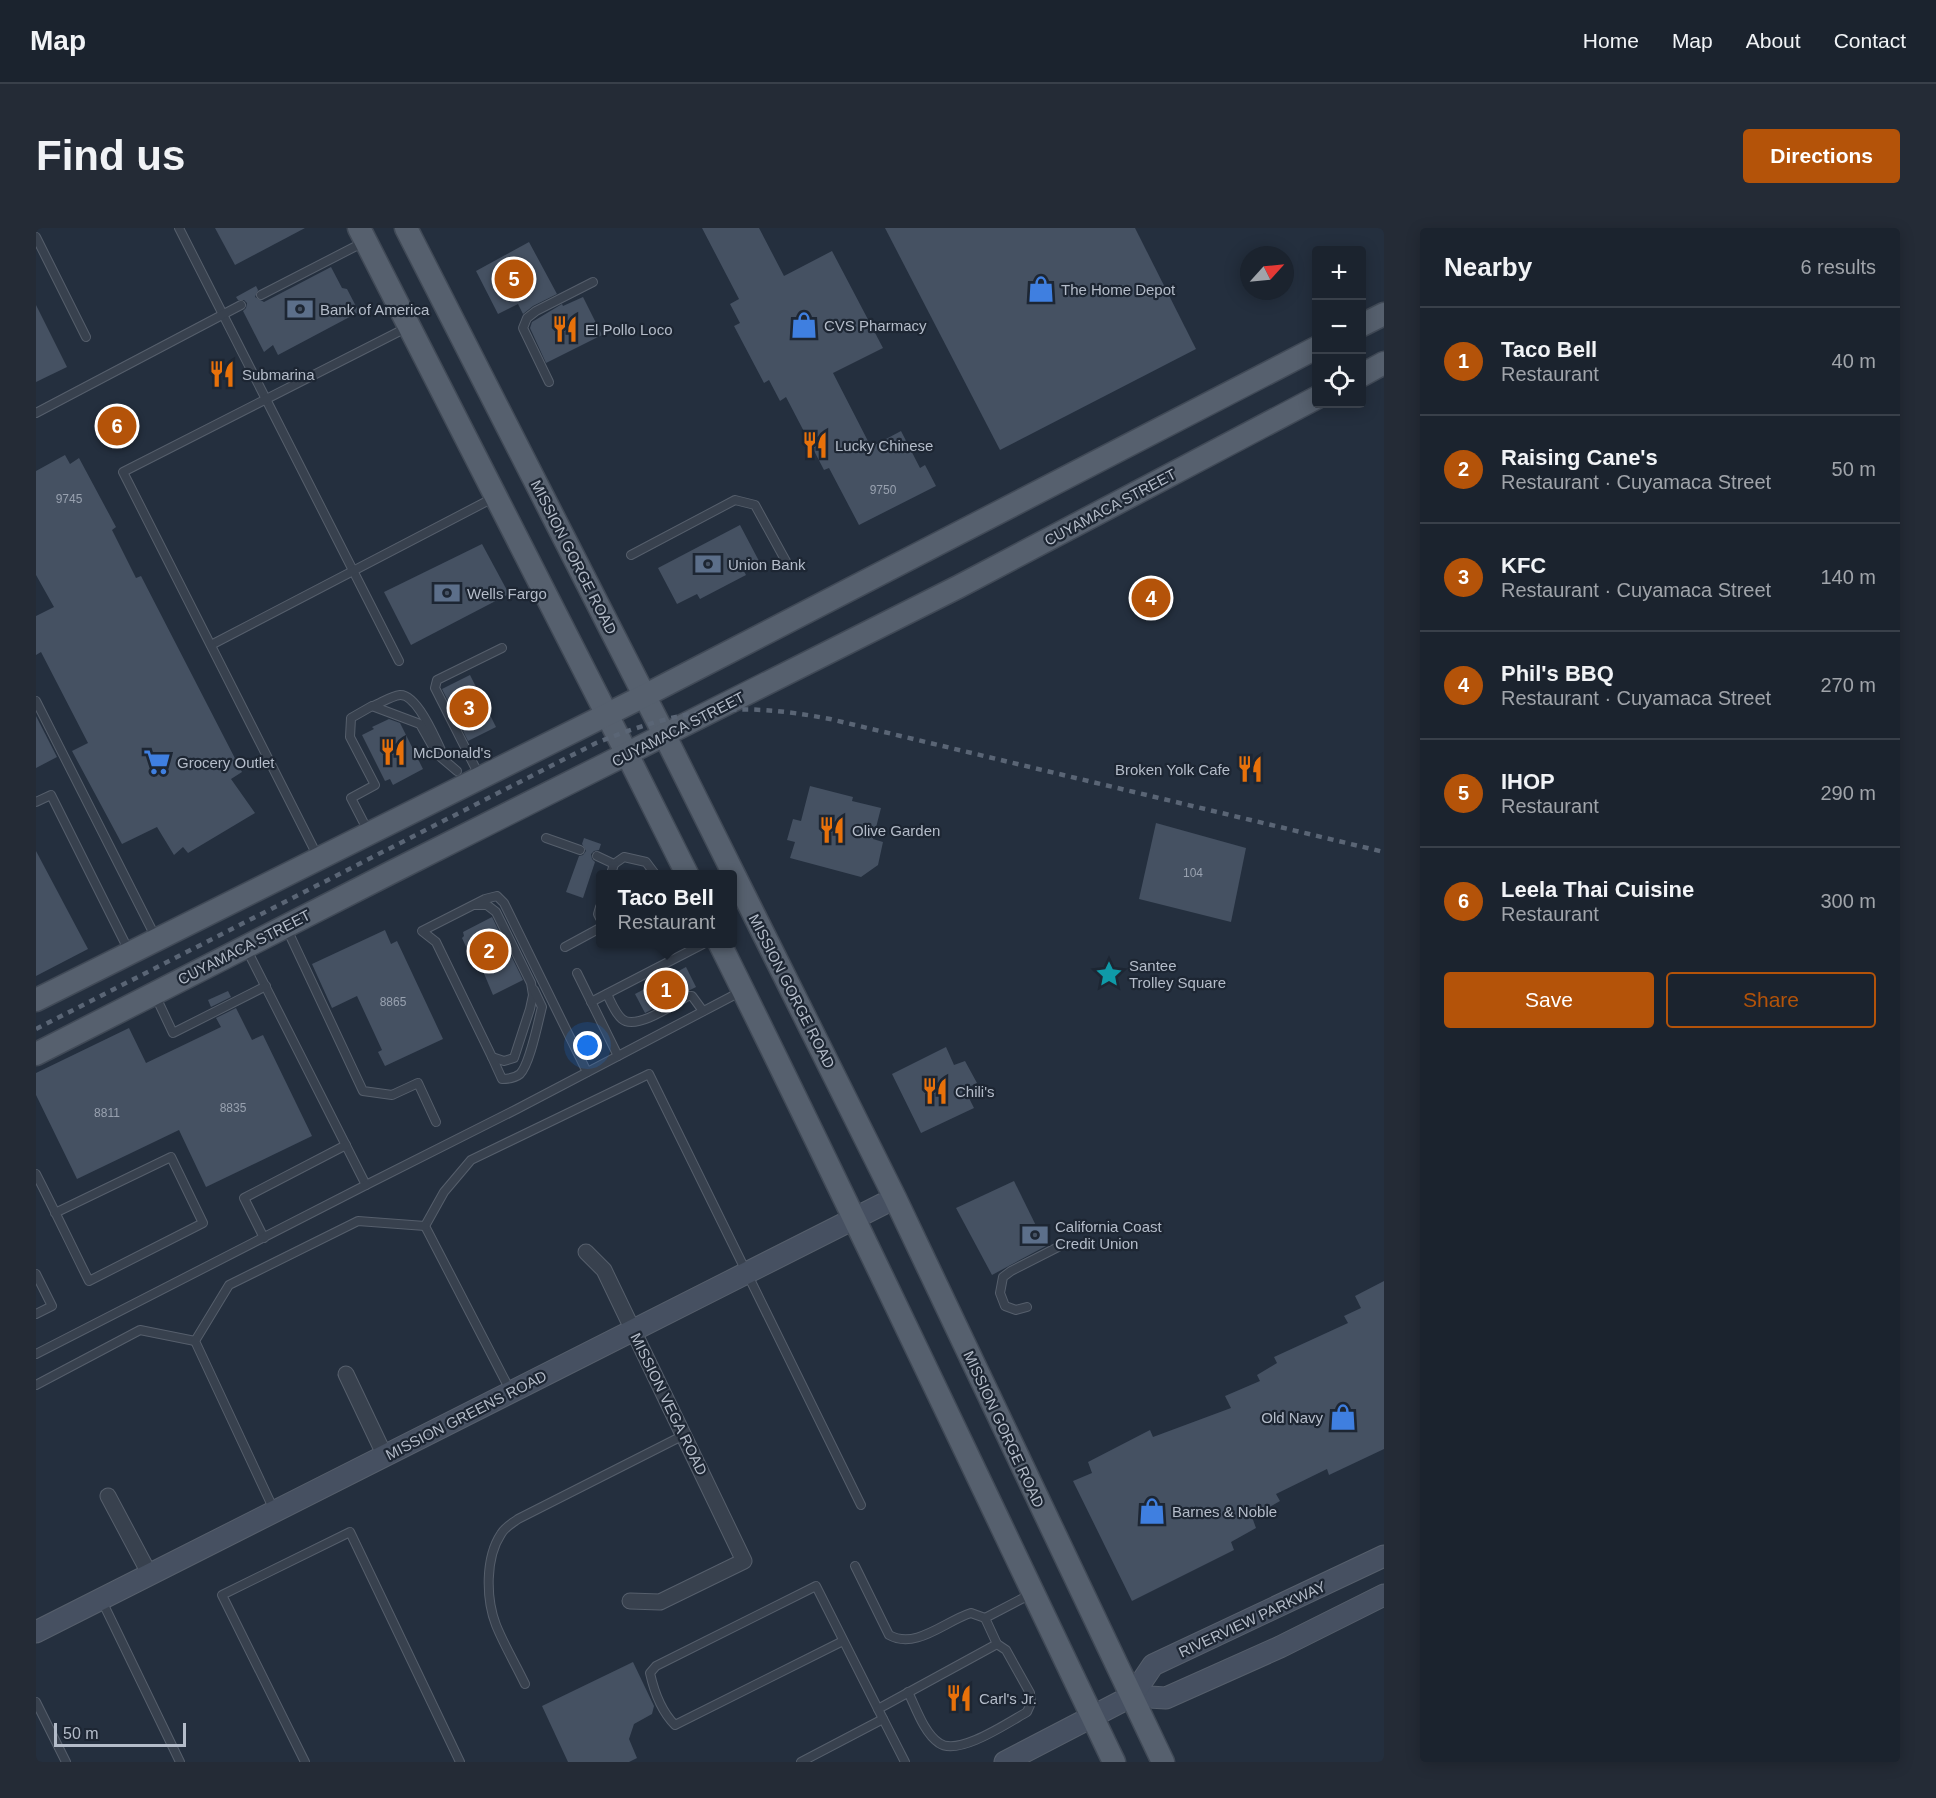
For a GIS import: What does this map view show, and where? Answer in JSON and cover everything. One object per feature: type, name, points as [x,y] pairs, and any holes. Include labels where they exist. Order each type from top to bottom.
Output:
[{"type":"main road","name":"MISSION GORGE ROAD","points":[[405,229],[732,870]]},
{"type":"main road","points":[[362,235],[685,870]]},
{"type":"main road","points":[[1366,323],[1384,314]]},
{"type":"main road","points":[[36,999],[644,696],[1312,351]]},
{"type":"main road","points":[[1366,373],[1384,363]]},
{"type":"main road","name":"CUYAMACA STREET","points":[[36,1054],[958,587],[1312,401]]},
{"type":"main road","name":"MISSION GORGE ROAD","points":[[737,881],[895,1198],[1163,1762]]},
{"type":"main road","points":[[722,948],[856,1218],[1114,1762]]},
{"type":"street","name":"MISSION GREENS ROAD","points":[[37,1630],[101,1600],[895,1198]]},
{"type":"street","name":"MISSION VEGA ROAD","points":[[586,1252],[604,1270],[744,1561],[660,1602],[630,1601]]},
{"type":"street","points":[[346,1374],[385,1456]]},
{"type":"street","points":[[108,1496],[150,1575]]},
{"type":"street","name":"RIVERVIEW PARKWAY","points":[[1005,1762],[1132,1696],[1153,1665],[1384,1556]]},
{"type":"street","points":[[1132,1696],[1166,1698],[1280,1647],[1384,1594]]},
{"type":"lane","points":[[178,228],[399,661]]},
{"type":"lane","points":[[261,295],[362,235]]},
{"type":"lane","points":[[36,237],[86,337]]},
{"type":"lane","points":[[549,382],[523,328],[527,318],[536,311],[593,282]]},
{"type":"lane","points":[[36,413],[241,306]]},
{"type":"lane","points":[[319,858],[123,472],[410,327]]},
{"type":"lane","points":[[211,645],[496,497]]},
{"type":"lane","points":[[631,555],[735,500],[755,505],[788,565]]},
{"type":"lane","points":[[480,778],[435,688],[437,680],[502,648]]},
{"type":"lane","points":[[369,833],[351,798],[375,785],[350,737],[351,718],[400,695],[410,698],[418,706],[446,760]]},
{"type":"lane","points":[[36,701],[157,939]]},
{"type":"lane","points":[[373,706],[420,724],[437,754],[458,771]]},
{"type":"lane","points":[[36,802],[51,795],[130,953]]},
{"type":"lane","points":[[546,838],[580,850]]},
{"type":"lane","points":[[597,856],[615,864]]},
{"type":"lane","points":[[613,870],[615,864],[624,857],[646,862],[652,870]]},
{"type":"lane","points":[[474,905],[487,905],[496,912],[542,1007],[529,1056],[520,1074],[510,1079],[502,1079],[436,942],[422,931],[474,905],[497,896],[504,903],[587,1072]]},
{"type":"lane","points":[[286,926],[363,1091],[392,1095],[418,1083],[436,1122]]},
{"type":"lane","points":[[565,947],[596,930]]},
{"type":"lane","points":[[246,946],[366,1185]]},
{"type":"lane","points":[[591,1002],[695,948]]},
{"type":"lane","points":[[577,973],[618,1056]]},
{"type":"lane","points":[[492,1057],[504,1061],[514,1058],[530,1009],[533,995],[531,983]]},
{"type":"lane","points":[[154,993],[174,1033],[266,986]]},
{"type":"lane","points":[[36,1354],[744,990]]},
{"type":"lane","points":[[608,994],[621,1018],[627,1022],[641,1022],[688,996],[696,999],[703,1011]]},
{"type":"lane","points":[[425,1226],[444,1192],[471,1160],[650,1074],[861,1506]]},
{"type":"lane","points":[[264,1238],[244,1198],[346,1145]]},
{"type":"lane","points":[[36,1174],[55,1213],[89,1281],[203,1223],[171,1157],[55,1213]]},
{"type":"lane","points":[[195,1341],[229,1285],[358,1221],[425,1226]]},
{"type":"lane","points":[[425,1226],[511,1392]]},
{"type":"lane","points":[[1027,1307],[1016,1310],[1005,1306],[1000,1293],[1003,1277],[1064,1244]]},
{"type":"lane","points":[[36,1274],[52,1306],[36,1314]]},
{"type":"lane","points":[[36,1385],[140,1330],[195,1341]]},
{"type":"lane","points":[[195,1341],[275,1511]]},
{"type":"lane","points":[[525,1684],[496,1626],[492,1612],[489,1579],[494,1547],[499,1536],[506,1527],[518,1519],[684,1435]]},
{"type":"lane","points":[[305,1762],[222,1595],[350,1533],[460,1762]]},
{"type":"lane","points":[[855,1566],[890,1635],[898,1640],[906,1641],[919,1637],[971,1613],[985,1618],[997,1644],[1006,1650],[1030,1693],[1031,1703],[1028,1712],[967,1744],[948,1747],[940,1744],[930,1735],[908,1692]]},
{"type":"lane","points":[[843,1641],[675,1725],[669,1719],[653,1687],[650,1673],[656,1666],[816,1586],[905,1762]]},
{"type":"lane","points":[[985,1618],[1033,1593]]},
{"type":"lane","points":[[101,1600],[180,1762]]},
{"type":"lane","points":[[878,1708],[997,1644]]},
{"type":"lane","points":[[36,1702],[66,1762]]},
{"type":"lane","points":[[801,1762],[883,1719]]},
{"type":"building","points":[[215,228],[305,228],[235,265]]},
{"type":"building","points":[[702,228],[759,228],[784,276],[832,251],[883,348],[833,373],[871,447],[901,431],[920,468],[925,465],[936,486],[859,525],[829,468],[824,470],[786,397],[780,401],[769,380],[764,383],[734,326],[740,323],[730,304],[739,299]]},
{"type":"building","name":"The Home Depot","points":[[885,228],[1135,228],[1196,349],[1000,450]]},
{"type":"building","points":[[529,242],[557,294],[533,306],[523,314],[518,304],[498,314],[476,271]]},
{"type":"building","name":"Bank of America","points":[[331,267],[342,288],[347,289],[359,312],[278,355],[273,345],[264,352],[243,311],[247,303],[236,297],[256,286],[258,290],[255,297],[264,302]]},
{"type":"building","name":"El Pollo Loco","points":[[583,297],[602,335],[546,363],[530,328],[532,322],[562,304],[563,306]]},
{"type":"building","points":[[36,305],[67,367],[36,382]]},
{"type":"building","points":[[65,455],[70,464],[79,458],[116,527],[112,530],[136,578],[141,576],[242,772],[231,779],[255,813],[188,853],[183,847],[174,855],[157,827],[122,844],[72,751],[88,743],[41,652],[36,655],[36,616],[54,607],[36,575],[36,471]]},
{"type":"building","name":"Union Bank","points":[[740,525],[759,561],[743,569],[746,575],[700,599],[697,594],[677,604],[658,568]]},
{"type":"building","name":"Wells Fargo","points":[[482,544],[509,594],[411,645],[384,592]]},
{"type":"building","points":[[470,675],[496,727],[468,741],[442,689]]},
{"type":"building","points":[[36,716],[57,757],[36,768]]},
{"type":"building","name":"McDonald's","points":[[389,719],[400,723],[423,769],[393,785],[390,779],[385,781],[362,735]]},
{"type":"building","name":"Olive Garden","points":[[810,786],[853,797],[852,801],[881,808],[873,839],[883,842],[878,865],[861,877],[790,858],[795,842],[787,840],[793,819],[801,821]]},
{"type":"building","points":[[1156,823],[1246,848],[1231,922],[1139,899]]},
{"type":"building","points":[[584,838],[601,844],[599,850],[591,854],[595,862],[583,898],[566,892],[579,856],[586,851],[582,844]]},
{"type":"building","points":[[36,851],[88,949],[36,976]]},
{"type":"building","points":[[492,917],[523,980],[493,995],[480,964],[475,966],[462,938],[463,932]]},
{"type":"building","points":[[385,930],[391,944],[397,941],[443,1039],[385,1066],[378,1052],[382,1050],[357,996],[332,1008],[312,964]]},
{"type":"building","points":[[686,967],[696,987],[645,1013],[635,994]]},
{"type":"building","points":[[228,991],[231,997],[211,1007],[208,1000]]},
{"type":"building","points":[[236,1008],[252,1040],[263,1035],[312,1136],[206,1187],[179,1130],[77,1179],[36,1095],[36,1073],[129,1028],[146,1063],[221,1027],[216,1018]]},
{"type":"building","name":"Chili's","points":[[946,1047],[954,1065],[965,1061],[977,1083],[967,1088],[974,1108],[921,1133],[892,1074]]},
{"type":"building","points":[[1014,1181],[1046,1246],[992,1275],[956,1208]]},
{"type":"building","points":[[1384,1281],[1384,1449],[1329,1475],[1327,1469],[1276,1494],[1280,1501],[1252,1517],[1256,1528],[1231,1542],[1234,1550],[1132,1601],[1073,1481],[1092,1473],[1088,1462],[1150,1430],[1153,1437],[1231,1408],[1225,1396],[1260,1381],[1257,1375],[1277,1363],[1274,1357],[1348,1323],[1344,1316],[1361,1308],[1355,1296]]},
{"type":"building","points":[[633,1662],[654,1706],[652,1714],[634,1724],[629,1739],[637,1758],[629,1762],[568,1762],[542,1706]]},
{"type":"railway","points":[[36,1029],[596,743],[656,722],[711,711],[766,710],[830,719],[1384,852]]},
{"type":"place","name":"IHOP","points":[[514,279]]},
{"type":"place","name":"The Home Depot","points":[[1041,289]]},
{"type":"place","name":"Bank of America","points":[[300,309]]},
{"type":"place","name":"CVS Pharmacy","points":[[804,325]]},
{"type":"place","name":"El Pollo Loco","points":[[565,329]]},
{"type":"place","name":"Submarina","points":[[222,374]]},
{"type":"place","name":"Leela Thai Cuisine","points":[[117,426]]},
{"type":"place","name":"Lucky Chinese","points":[[815,445]]},
{"type":"place","name":"Union Bank","points":[[708,564]]},
{"type":"place","name":"Wells Fargo","points":[[447,593]]},
{"type":"place","name":"Phil's BBQ","points":[[1151,598]]},
{"type":"place","name":"KFC","points":[[469,708]]},
{"type":"place","name":"McDonald's","points":[[393,752]]},
{"type":"place","name":"Grocery Outlet","points":[[157,762]]},
{"type":"place","name":"Broken Yolk Cafe","points":[[1250,769]]},
{"type":"place","name":"Olive Garden","points":[[832,830]]},
{"type":"place","name":"Raising Cane's","points":[[489,951]]},
{"type":"place","name":"Santee Trolley Square","points":[[1109,974]]},
{"type":"place","name":"Taco Bell","points":[[666,990]]},
{"type":"place","name":"Chili's","points":[[935,1091]]},
{"type":"place","name":"California Coast Credit Union","points":[[1035,1235]]},
{"type":"place","name":"Old Navy","points":[[1343,1417]]},
{"type":"place","name":"Barnes & Noble","points":[[1152,1511]]},
{"type":"place","name":"Carl's Jr.","points":[[959,1698]]}]
